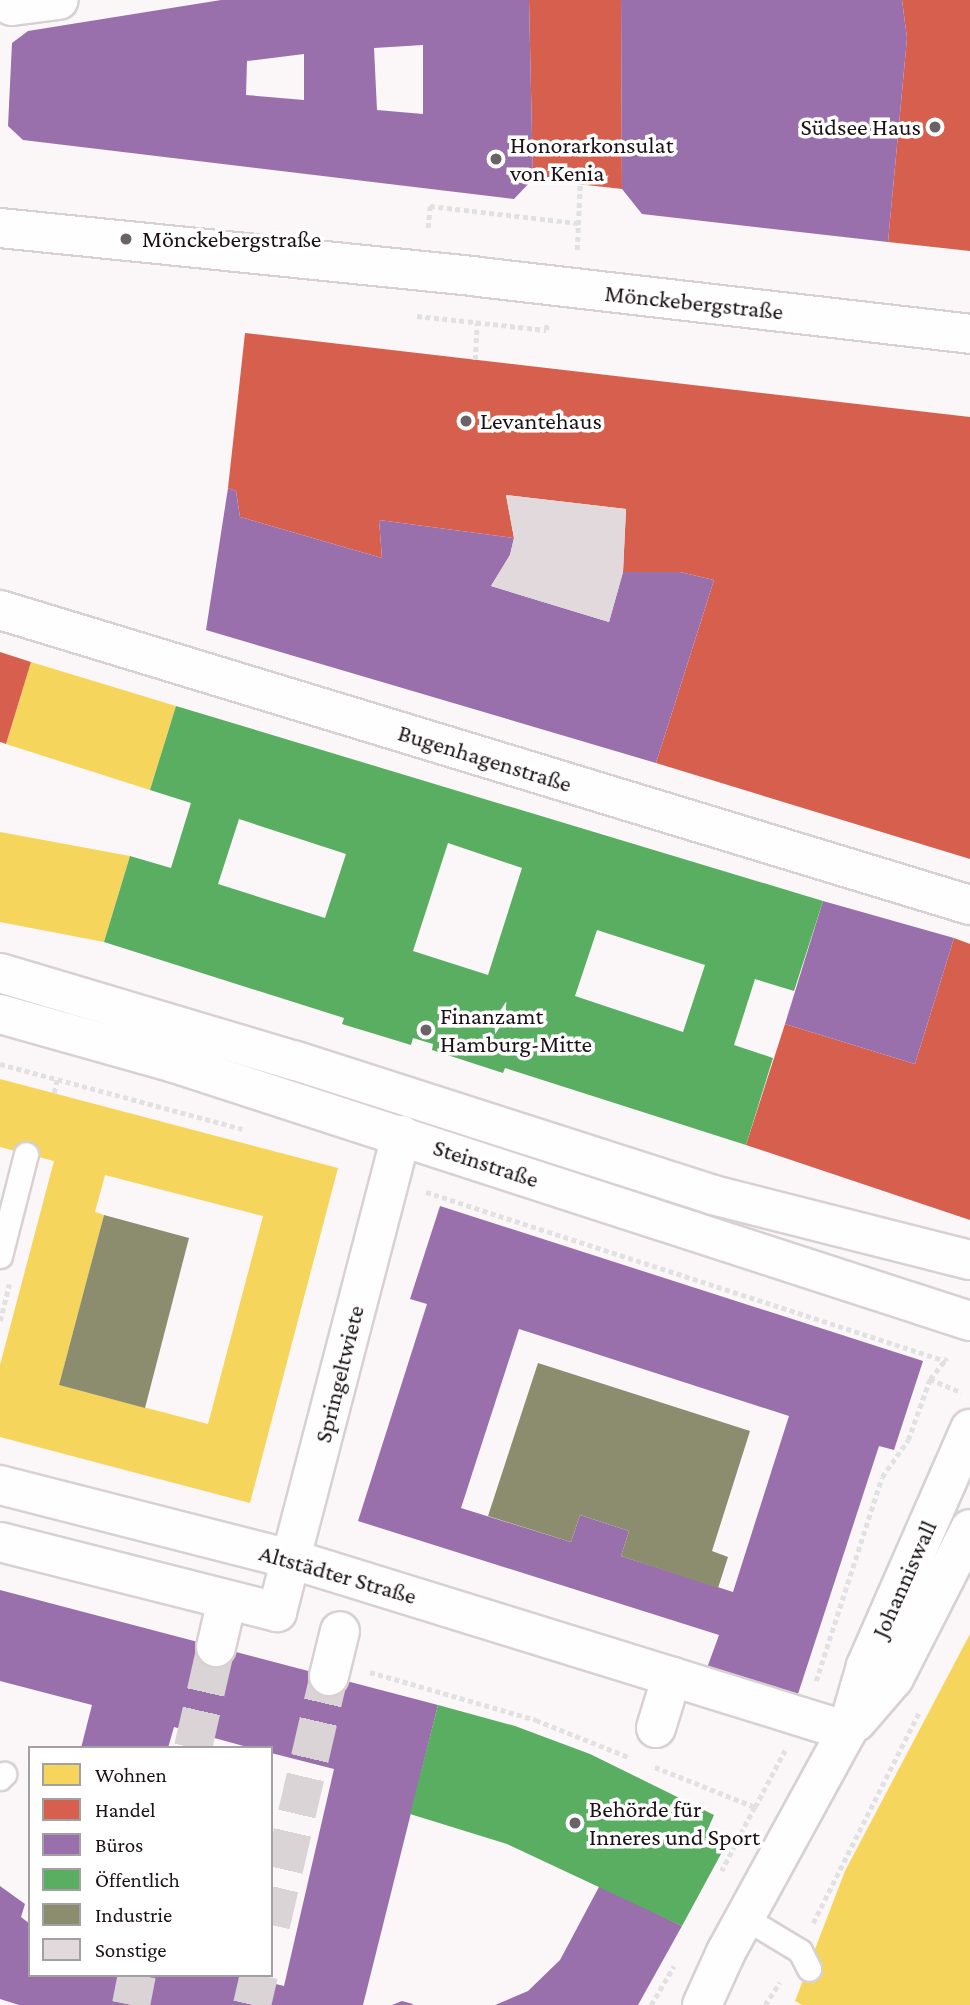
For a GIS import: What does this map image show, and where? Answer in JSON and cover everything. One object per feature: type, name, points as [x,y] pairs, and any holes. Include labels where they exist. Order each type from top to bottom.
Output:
[{"type":"street","points":[[0,0],[12,6],[59,0]]},
{"type":"street","name":"Mönckebergstraße","points":[[0,228],[479,276],[970,334]]},
{"type":"street","name":"Bugenhagenstraße","points":[[0,610],[970,905]]},
{"type":"street","name":"Steinstraße","points":[[0,973],[283,1057],[713,1195],[970,1260]]},
{"type":"street","name":"Steinstraße","points":[[0,1014],[401,1135],[970,1321]]},
{"type":"street","name":"Springeltwiete","points":[[227,1600],[277,1612],[401,1135]]},
{"type":"street","name":"Johanniswall","points":[[702,2005],[847,1731],[866,1666],[970,1429]]},
{"type":"street","name":"Altstädter Straße","points":[[0,1485],[291,1559],[803,1715],[847,1731]]},
{"type":"street","name":"Johanniswall","points":[[847,1731],[894,1678],[970,1530]]},
{"type":"street","points":[[0,1542],[227,1600],[216,1647]]},
{"type":"street","points":[[648,1745],[672,1676]]},
{"type":"lane","points":[[0,1256],[10,1183],[26,1154]]},
{"type":"lane","points":[[747,1919],[805,1960]]},
{"type":"path","points":[[577,256],[580,184]]},
{"type":"path","points":[[428,229],[430,206],[578,223]]},
{"type":"path","points":[[417,316],[546,330],[547,317]]},
{"type":"path","points":[[0,1064],[257,1133]]},
{"type":"path","points":[[54,1093],[57,1079]]},
{"type":"path","points":[[390,1176],[422,1191],[946,1361]]},
{"type":"path","points":[[718,1880],[803,1715],[882,1477],[908,1440],[930,1379],[970,1396]]},
{"type":"path","points":[[334,1656],[536,1720],[648,1745]]},
{"type":"path","points":[[765,2005],[805,1960],[873,1801],[924,1702]]},
{"type":"path","points":[[652,1766],[755,1807]]},
{"type":"path","points":[[873,1801],[881,1806]]},
{"type":"path","points":[[651,2005],[680,1953]]},
{"type":"building: Wohnen","points":[[31,662],[176,706],[150,790],[6,744]]},
{"type":"building: Wohnen","points":[[0,832],[130,856],[104,942],[0,922]]},
{"type":"building: Wohnen","points":[[0,1079],[338,1168],[250,1503],[0,1437],[0,1365],[54,1161],[0,1147]],"holes":[[[105,1175],[263,1216],[208,1424],[59,1385],[104,1215],[95,1212]]]},
{"type":"building: Wohnen","points":[[970,1634],[970,2005],[802,2005],[795,2001],[845,1871]]},
{"type":"building: Handel","points":[[529,0],[621,0],[622,189],[533,179]]},
{"type":"building: Handel","name":"Südsee Haus","points":[[902,0],[970,0],[970,251],[888,242],[907,38]]},
{"type":"building: Handel","points":[[245,333],[970,417],[970,859],[656,763],[714,580],[680,572],[623,572],[626,509],[506,495],[514,538],[379,520],[382,558],[240,517],[236,491],[228,488]]},
{"type":"building: Handel","points":[[0,652],[31,662],[6,744],[0,742]]},
{"type":"building: Handel","points":[[954,938],[970,944],[970,1220],[746,1145],[785,1024],[915,1064]]},
{"type":"building: Büros","points":[[221,0],[529,0],[533,179],[514,199],[23,140],[8,126],[12,43],[28,31]],"holes":[[[423,45],[423,114],[377,110],[374,48]],[[304,54],[304,100],[246,95],[247,61]]]},
{"type":"building: Büros","points":[[621,0],[902,0],[907,38],[888,242],[642,214],[622,189]]},
{"type":"building: Büros","points":[[228,488],[236,491],[240,517],[382,558],[379,520],[514,538],[510,555],[491,586],[609,622],[623,572],[680,572],[714,580],[656,763],[206,630]]},
{"type":"building: Büros","points":[[823,901],[954,938],[915,1064],[785,1024]]},
{"type":"building: Büros","points":[[440,1206],[923,1361],[894,1450],[879,1446],[797,1697],[707,1668],[719,1635],[358,1521],[427,1304],[410,1299]],"holes":[[[519,1329],[789,1416],[733,1592],[621,1556],[629,1531],[580,1515],[571,1542],[461,1508]]]},
{"type":"building: Büros","points":[[0,1590],[438,1705],[363,2005],[19,2005],[0,1999],[0,1886],[25,1904],[21,1917],[28,1922],[28,1977],[247,1977],[284,1986],[334,1769],[273,1754],[273,1746],[244,1746],[174,1727],[169,1746],[82,1746],[92,1705],[0,1681]]},
{"type":"building: Büros","name":"Behörde für Inneres und Sport","points":[[600,1885],[682,1926],[638,2005],[495,2005],[528,1991],[560,1960]]},
{"type":"building: Büros","points":[[402,2001],[413,2004],[392,2005]]},
{"type":"building: Öffentlich","points":[[176,706],[823,901],[794,991],[755,979],[734,1045],[773,1058],[746,1145],[505,1068],[503,1073],[432,1050],[433,1044],[413,1038],[411,1045],[342,1024],[344,1018],[104,942],[130,856],[171,868],[191,803],[150,790]],"holes":[[[239,819],[346,854],[325,918],[218,884]],[[448,843],[522,868],[488,975],[413,951]],[[597,930],[705,965],[683,1032],[575,996]]]},
{"type":"building: Öffentlich","name":"Behörde für Inneres und Sport","points":[[438,1705],[515,1726],[590,1754],[714,1815],[707,1831],[728,1841],[682,1926],[507,1844],[410,1814]]},
{"type":"building: Industrie","points":[[104,1215],[189,1238],[145,1408],[59,1385]]},
{"type":"building: Industrie","points":[[538,1363],[750,1431],[712,1551],[728,1557],[718,1588],[621,1556],[629,1531],[580,1515],[571,1542],[488,1516]]},
{"type":"building: Sonstige","points":[[506,495],[626,509],[623,572],[609,622],[491,586],[510,555],[514,538]]},
{"type":"tunnel","points":[[193,1746],[216,1647]]},
{"type":"tunnel","points":[[273,1916],[329,1676]]},
{"type":"tunnel","points":[[131,2005],[137,1977]]},
{"type":"tunnel","points":[[252,2005],[259,1977]]},
{"type":"place","name":"Südsee Haus","points":[[935,127]]},
{"type":"place","name":"Honorarkonsulat von Kenia","points":[[496,159]]},
{"type":"place","name":"Mönckebergstraße","points":[[126,239]]},
{"type":"place","name":"Levantehaus","points":[[466,421]]},
{"type":"place","name":"Finanzamt Hamburg-Mitte","points":[[426,1030]]},
{"type":"place","name":"Behörde für Inneres und Sport","points":[[575,1823]]}]
